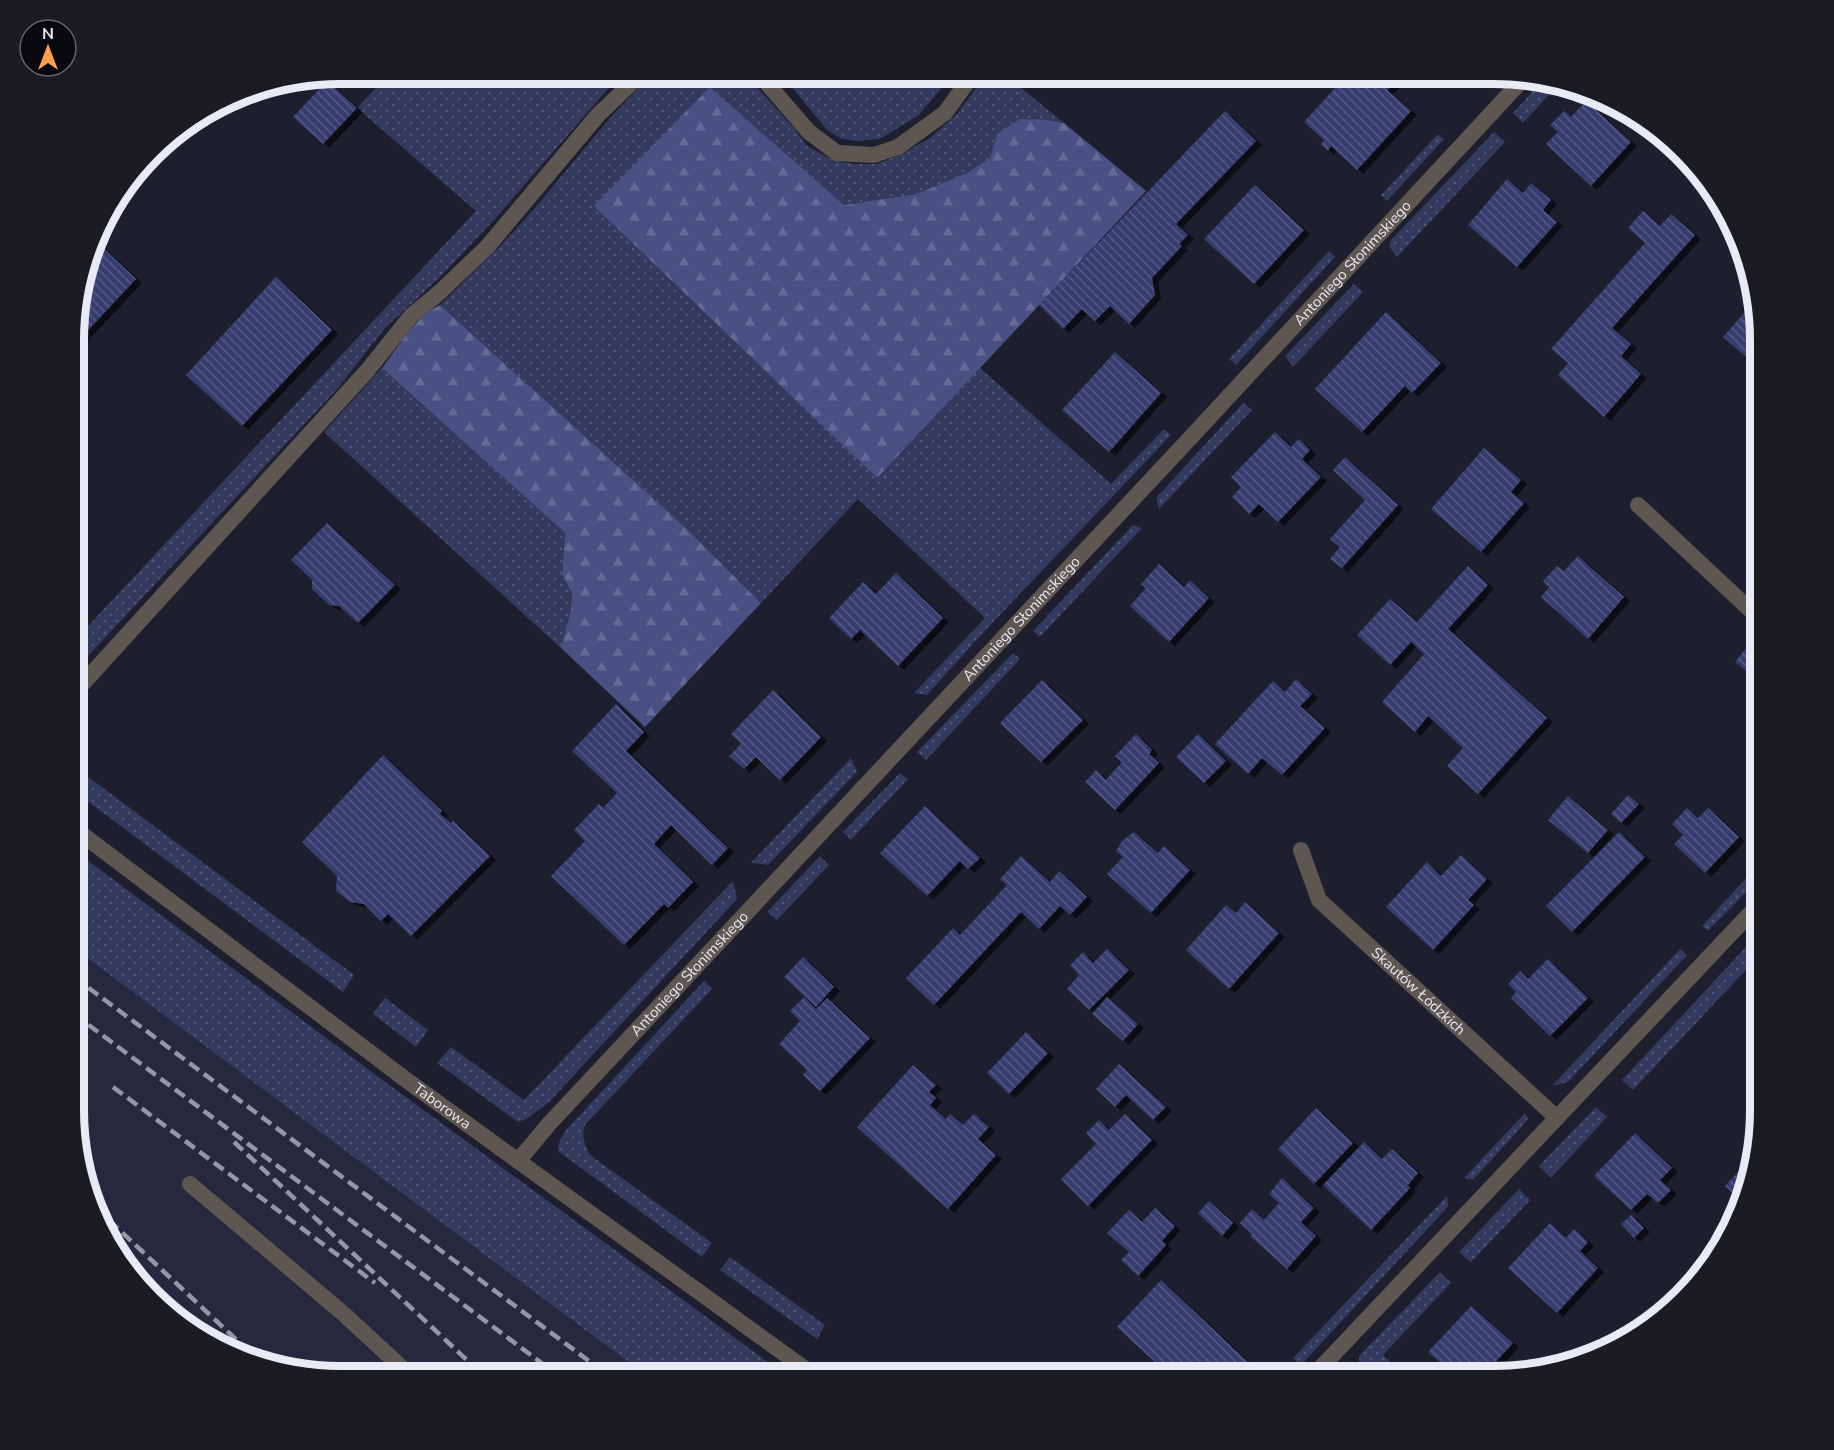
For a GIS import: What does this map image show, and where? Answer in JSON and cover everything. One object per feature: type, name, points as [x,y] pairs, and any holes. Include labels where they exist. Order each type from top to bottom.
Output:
[{"type":"street","points":[[84,682],[367,371],[411,316],[488,246],[598,115],[631,84]]},
{"type":"street","points":[[768,84],[809,132],[837,153],[874,155],[898,147],[945,113],[966,84]]},
{"type":"street","name":"Antoniego Słonimskiego","points":[[518,1161],[549,1124],[1517,85]]},
{"type":"street","points":[[1638,506],[1750,610]]},
{"type":"street","name":"Taborowa","points":[[84,836],[405,1079],[801,1366]]},
{"type":"street","name":"Skautów Łódzkich","points":[[1301,850],[1319,900],[1557,1118]]},
{"type":"street","points":[[1322,1366],[1750,914]]},
{"type":"street","points":[[190,1184],[345,1315],[400,1366]]},
{"type":"shaded area","points":[[380,84],[612,84],[493,221],[439,278],[385,328],[338,388],[84,660],[84,630],[476,211],[357,108]]},
{"type":"shaded area","points":[[642,84],[754,84],[807,146],[833,160],[855,164],[877,164],[904,153],[931,137],[957,114],[979,84],[1016,84],[1064,123],[1048,120],[997,134],[990,158],[967,173],[916,194],[844,205],[710,87],[876,478],[980,368],[1111,484],[1164,429],[1171,435],[927,695],[914,693],[985,618],[858,499],[761,603],[685,527],[440,305],[535,208],[608,120]]},
{"type":"shaded area","points":[[789,84],[945,84],[919,115],[880,139],[856,141],[842,139],[828,131]]},
{"type":"shaded area","points":[[1536,88],[1552,91],[1523,123],[1513,113]]},
{"type":"shaded area","points":[[1494,132],[1505,142],[1397,257],[1389,246],[1391,240]]},
{"type":"shaded area","points":[[1438,134],[1444,139],[1387,201],[1381,195]]},
{"type":"shaded area","points":[[1329,251],[1335,257],[1236,365],[1229,359]]},
{"type":"shaded area","points":[[1354,284],[1363,292],[1293,367],[1285,356]]},
{"type":"shaded area","points":[[382,368],[565,533],[562,575],[572,593],[571,610],[561,648],[324,432]]},
{"type":"shaded area","points":[[1243,403],[1252,410],[1159,509],[1156,498]]},
{"type":"shaded area","points":[[1133,525],[1142,528],[1040,637],[1033,631]]},
{"type":"shaded area","points":[[1013,653],[1020,659],[926,760],[917,752]]},
{"type":"shaded area","points":[[851,758],[857,772],[768,865],[751,863]]},
{"type":"shaded area","points":[[900,773],[908,779],[851,840],[843,832]]},
{"type":"shaded area","points":[[84,774],[354,975],[343,992],[84,799]]},
{"type":"shaded area","points":[[820,856],[829,865],[777,920],[767,912]]},
{"type":"shaded area","points":[[84,858],[773,1366],[634,1366],[84,955]]},
{"type":"shaded area","points":[[1750,874],[1750,888],[1708,931],[1702,926]]},
{"type":"shaded area","points":[[733,881],[737,899],[550,1101],[528,1118],[518,1122],[437,1063],[451,1047],[524,1100]]},
{"type":"shaded area","points":[[1750,943],[1750,966],[1633,1090],[1622,1080]]},
{"type":"shaded area","points":[[1680,949],[1687,955],[1568,1082],[1552,1086]]},
{"type":"shaded area","points":[[84,955],[634,1366],[307,1364],[274,1357],[227,1340],[184,1313],[159,1291],[127,1252],[110,1223],[93,1176],[86,1143],[84,1110]]},
{"type":"shaded area","points":[[704,981],[712,989],[585,1125],[583,1133],[590,1155],[712,1243],[702,1257],[558,1151],[567,1129]]},
{"type":"shaded area","points":[[385,998],[428,1030],[416,1047],[373,1014]]},
{"type":"shaded area","points":[[1596,1107],[1607,1117],[1551,1178],[1539,1166]]},
{"type":"shaded area","points":[[1525,1113],[1528,1118],[1526,1122],[1473,1180],[1464,1178]]},
{"type":"shaded area","points":[[1519,1189],[1530,1200],[1471,1262],[1459,1252]]},
{"type":"shaded area","points":[[1447,1196],[1448,1206],[1445,1210],[1301,1365],[1293,1358]]},
{"type":"shaded area","points":[[730,1257],[825,1325],[817,1339],[720,1270]]},
{"type":"shaded area","points":[[1440,1272],[1451,1283],[1383,1355],[1395,1366],[1361,1366],[1360,1355]]},
{"type":"green space","points":[[710,87],[844,205],[916,194],[967,173],[990,158],[997,134],[1020,119],[1064,123],[1146,191],[877,478],[594,206]]},
{"type":"green space","points":[[440,305],[685,527],[761,603],[645,727],[561,648],[571,610],[572,593],[562,575],[565,533],[382,368],[422,317]]},
{"type":"building","points":[[1339,84],[1394,84],[1387,90],[1411,111],[1357,170],[1331,146],[1328,151],[1321,144],[1324,140],[1304,122]]},
{"type":"building","points":[[323,85],[331,85],[357,108],[323,144],[293,117]]},
{"type":"building","points":[[1585,102],[1587,102],[1631,142],[1591,186],[1546,144],[1558,132],[1550,125],[1564,111],[1571,117]]},
{"type":"building","points":[[1225,111],[1256,141],[1176,224],[1188,235],[1179,244],[1182,246],[1152,278],[1155,295],[1129,324],[1110,306],[1095,321],[1082,309],[1063,329],[1039,305]]},
{"type":"building","points":[[1507,179],[1523,193],[1531,183],[1551,200],[1543,210],[1557,222],[1517,267],[1468,225]]},
{"type":"building","points":[[1255,185],[1304,230],[1254,284],[1204,239]]},
{"type":"building","points":[[1643,211],[1660,226],[1671,214],[1695,235],[1612,328],[1631,344],[1621,356],[1641,374],[1604,417],[1558,375],[1568,363],[1551,349],[1645,243],[1628,228]]},
{"type":"building","points":[[102,247],[136,279],[84,334],[89,290]]},
{"type":"building","points":[[276,277],[332,330],[242,426],[186,375]]},
{"type":"building","points":[[1748,308],[1750,360],[1723,337]]},
{"type":"building","points":[[1386,312],[1441,363],[1412,393],[1405,386],[1362,432],[1315,389]]},
{"type":"building","points":[[1115,352],[1161,393],[1109,452],[1062,410]]},
{"type":"building","points":[[1275,432],[1291,447],[1299,439],[1310,450],[1302,459],[1321,477],[1278,522],[1259,504],[1249,514],[1232,497],[1241,487],[1231,477]]},
{"type":"building","points":[[1484,448],[1521,480],[1511,492],[1524,503],[1481,552],[1431,509]]},
{"type":"building","points":[[1345,457],[1398,505],[1342,568],[1330,559],[1340,547],[1330,539],[1365,500],[1333,470]]},
{"type":"building","points":[[327,523],[395,585],[358,623],[339,606],[329,605],[312,589],[312,580],[291,560]]},
{"type":"building","points":[[1578,556],[1624,597],[1588,639],[1541,597],[1549,587],[1543,581],[1557,566],[1564,571]]},
{"type":"building","points":[[1159,564],[1184,587],[1190,580],[1209,598],[1169,642],[1130,606],[1146,588],[1141,584]]},
{"type":"building","points":[[1468,566],[1488,585],[1448,629],[1547,718],[1478,794],[1447,766],[1463,748],[1428,716],[1415,732],[1382,702],[1424,654],[1411,642],[1390,665],[1357,635],[1390,599],[1417,622]]},
{"type":"building","points":[[896,573],[943,618],[898,666],[860,630],[851,639],[829,618],[863,582],[876,594]]},
{"type":"building","points":[[1746,648],[1750,651],[1750,674],[1735,662]]},
{"type":"building","points":[[1296,679],[1312,694],[1300,706],[1325,728],[1282,775],[1262,758],[1248,774],[1215,744],[1273,681],[1285,692]]},
{"type":"building","points":[[1042,680],[1083,720],[1041,762],[1000,723]]},
{"type":"building","points":[[773,690],[821,737],[780,780],[756,757],[744,769],[729,756],[741,744],[731,734]]},
{"type":"building","points":[[616,704],[644,732],[626,751],[728,848],[712,865],[671,825],[654,844],[693,882],[668,908],[664,904],[624,945],[551,876],[585,841],[574,830],[599,804],[603,808],[617,793],[572,751]]},
{"type":"building","points":[[1136,734],[1152,750],[1149,754],[1159,763],[1115,810],[1085,782],[1096,770],[1106,780],[1122,762],[1115,756]]},
{"type":"building","points":[[1198,734],[1226,761],[1204,783],[1176,757]]},
{"type":"building","points":[[383,755],[442,811],[440,814],[451,823],[453,821],[490,856],[411,936],[388,914],[381,921],[364,904],[350,902],[336,891],[337,876],[302,842]]},
{"type":"building","points":[[1628,795],[1639,804],[1621,823],[1611,814]]},
{"type":"building","points":[[1568,796],[1608,830],[1588,853],[1548,820]]},
{"type":"building","points":[[925,806],[980,858],[968,869],[960,861],[927,896],[880,853]]},
{"type":"building","points":[[1687,808],[1698,818],[1708,808],[1739,837],[1705,873],[1674,844],[1683,835],[1672,824]]},
{"type":"building","points":[[1134,832],[1158,853],[1164,846],[1190,870],[1151,913],[1107,874],[1123,857],[1116,851],[1123,840]]},
{"type":"building","points":[[1619,832],[1645,857],[1572,932],[1546,906]]},
{"type":"building","points":[[1461,855],[1487,879],[1468,900],[1474,905],[1433,950],[1386,907],[1427,862],[1441,876]]},
{"type":"building","points":[[1021,856],[1050,882],[1059,871],[1087,897],[1070,915],[1060,906],[1039,929],[1021,912],[934,1005],[906,978],[953,928],[960,935],[1007,885],[1000,879]]},
{"type":"building","points":[[1245,902],[1279,933],[1229,989],[1186,950],[1226,905],[1236,913]]},
{"type":"building","points":[[1107,949],[1129,970],[1089,1010],[1067,989],[1079,975],[1070,965],[1083,952],[1093,963]]},
{"type":"building","points":[[803,957],[834,987],[816,1007],[784,977]]},
{"type":"building","points":[[1548,959],[1588,998],[1550,1036],[1511,998],[1516,992],[1508,984],[1520,971],[1528,979]]},
{"type":"building","points":[[804,997],[816,1009],[827,998],[870,1038],[820,1091],[803,1075],[807,1070],[779,1044],[800,1021],[790,1011]]},
{"type":"building","points":[[1107,997],[1138,1024],[1123,1041],[1092,1014]]},
{"type":"building","points":[[1026,1032],[1048,1053],[1009,1094],[987,1073]]},
{"type":"building","points":[[1119,1064],[1166,1107],[1153,1120],[1126,1095],[1115,1107],[1096,1089]]},
{"type":"building","points":[[913,1065],[936,1085],[929,1092],[936,1098],[930,1105],[946,1119],[950,1114],[963,1125],[974,1114],[989,1127],[978,1139],[996,1155],[948,1209],[857,1127]]},
{"type":"building","points":[[1316,1108],[1353,1143],[1314,1184],[1278,1149]]},
{"type":"building","points":[[1125,1114],[1152,1140],[1088,1206],[1061,1179],[1096,1144],[1086,1133],[1099,1120],[1109,1130]]},
{"type":"building","points":[[1635,1133],[1672,1168],[1660,1180],[1671,1190],[1658,1203],[1647,1194],[1631,1210],[1594,1176]]},
{"type":"building","points":[[1364,1142],[1382,1159],[1392,1149],[1418,1173],[1408,1185],[1410,1188],[1371,1230],[1323,1185]]},
{"type":"building","points":[[1744,1166],[1735,1195],[1725,1186]]},
{"type":"building","points":[[1282,1178],[1314,1208],[1301,1222],[1316,1236],[1287,1269],[1250,1236],[1252,1234],[1240,1223],[1252,1209],[1264,1220],[1279,1203],[1269,1194]]},
{"type":"building","points":[[1209,1201],[1233,1223],[1222,1236],[1198,1213]]},
{"type":"building","points":[[1155,1208],[1175,1226],[1162,1241],[1166,1245],[1138,1276],[1121,1260],[1129,1252],[1107,1233],[1129,1210],[1142,1222]]},
{"type":"building","points":[[1631,1215],[1644,1228],[1634,1238],[1621,1224]]},
{"type":"building","points":[[1550,1223],[1566,1238],[1574,1229],[1588,1242],[1580,1251],[1598,1268],[1557,1313],[1508,1268]]},
{"type":"building","points":[[1161,1280],[1250,1364],[1248,1366],[1159,1366],[1117,1327]]},
{"type":"building","points":[[1471,1306],[1513,1343],[1492,1366],[1444,1366],[1428,1352]]},
{"type":"railway","points":[[84,984],[596,1366]]},
{"type":"railway","points":[[84,1021],[546,1366]]},
{"type":"railway","points":[[113,1087],[375,1283]]},
{"type":"railway","points":[[234,1142],[473,1366]]},
{"type":"railway","points":[[109,1220],[244,1347]]}]
